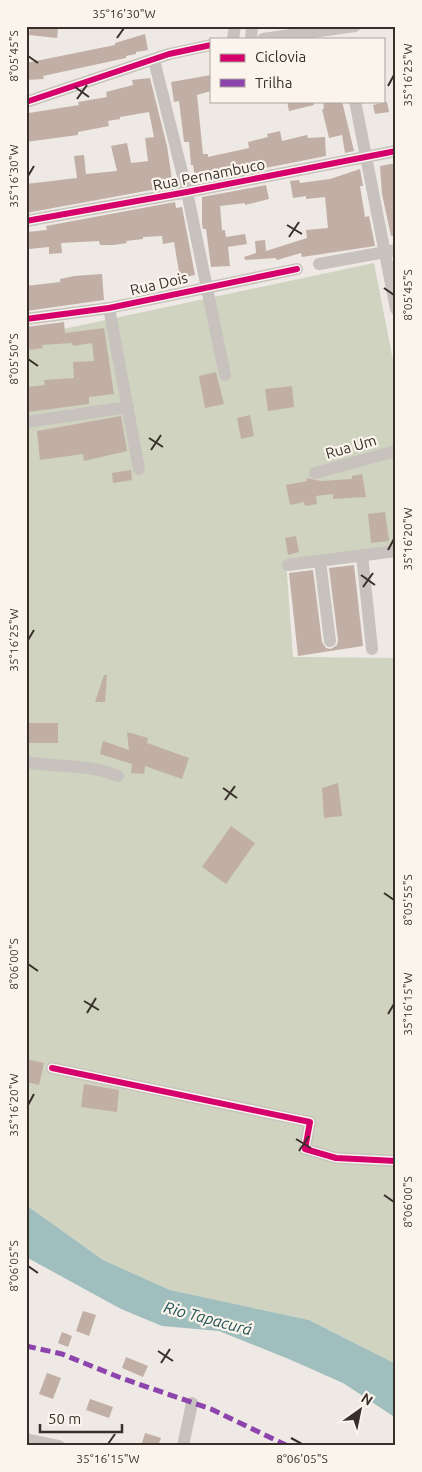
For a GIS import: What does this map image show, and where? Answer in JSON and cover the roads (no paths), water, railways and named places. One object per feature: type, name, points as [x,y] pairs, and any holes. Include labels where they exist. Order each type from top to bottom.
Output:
[{"type":"street","points":[[276,38],[342,33],[355,26]]},
{"type":"street","points":[[26,102],[182,50],[210,45]]},
{"type":"street","points":[[154,60],[187,192],[225,375]]},
{"type":"street","points":[[355,102],[365,157],[390,251],[396,309]]},
{"type":"street","name":"Rua Pernambuco","points":[[26,221],[396,151]]},
{"type":"street","points":[[319,264],[390,251]]},
{"type":"street","name":"Rua Dois","points":[[26,319],[110,308],[207,286],[297,269]]},
{"type":"street","points":[[110,308],[139,469]]},
{"type":"street","points":[[26,422],[128,407]]},
{"type":"street","name":"Rua Um","points":[[315,474],[396,451]]},
{"type":"street","points":[[288,565],[396,551]]},
{"type":"street","points":[[362,556],[372,649]]},
{"type":"street","points":[[320,561],[330,641]]},
{"type":"street","points":[[26,762],[81,766],[102,770],[118,776]]},
{"type":"street","points":[[52,1068],[310,1122],[305,1149],[336,1158],[396,1161]]},
{"type":"street","points":[[183,1446],[192,1403]]},
{"type":"street","points":[[26,1439],[59,1446]]},
{"type":"water","name":"Rio Tapacurá","points":[[26,1205],[103,1260],[170,1290],[309,1320],[396,1364],[396,1418],[343,1383],[291,1360],[219,1331],[162,1326],[121,1309],[26,1257]]}]
